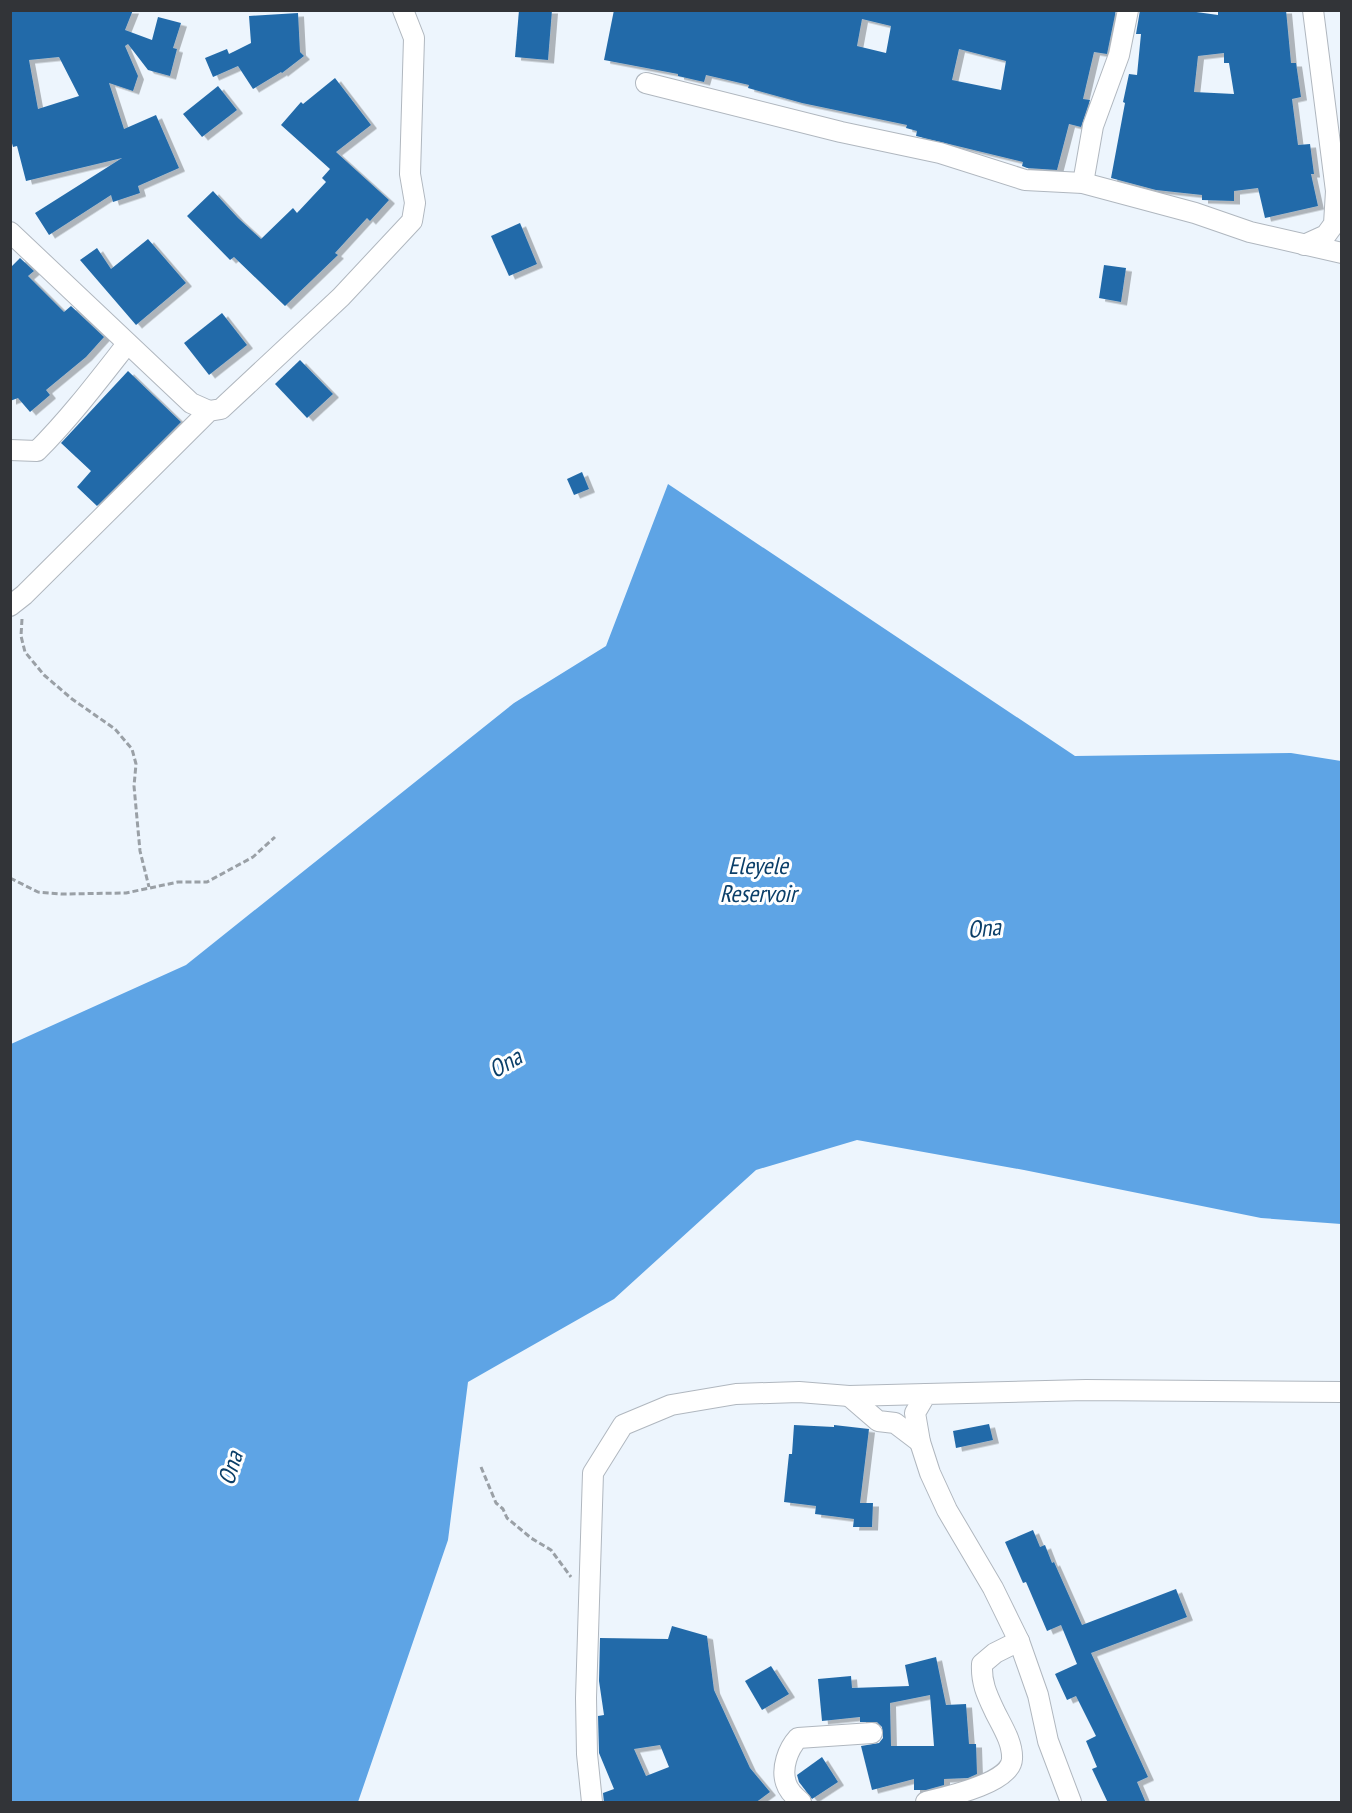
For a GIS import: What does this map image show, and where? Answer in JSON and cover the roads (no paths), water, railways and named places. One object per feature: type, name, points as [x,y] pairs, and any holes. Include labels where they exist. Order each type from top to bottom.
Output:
[{"type":"street","points":[[10,232],[191,403],[209,411],[221,409],[332,305],[412,221],[415,203],[410,174],[410,146],[414,38],[403,10]]},
{"type":"street","points":[[1083,183],[1093,126],[1119,55],[1128,10]]},
{"type":"street","points":[[1304,244],[1326,235],[1334,224],[1336,191],[1313,10]]},
{"type":"street","points":[[646,83],[841,132],[940,153],[1025,180],[1083,183],[1194,213],[1250,232],[1341,253]]},
{"type":"street","points":[[10,450],[37,451],[88,395],[127,344]]},
{"type":"street","points":[[17,601],[209,411]]},
{"type":"street","points":[[592,1803],[587,1743],[588,1601],[593,1473],[623,1425],[671,1404],[736,1394],[799,1392],[849,1396],[1086,1390],[1341,1392]]},
{"type":"street","points":[[926,1394],[915,1413],[920,1442],[930,1473],[947,1510],[993,1588],[1019,1641],[1038,1695],[1048,1741],[1071,1803]]},
{"type":"street","points":[[849,1396],[878,1421],[895,1423],[920,1442]]},
{"type":"street","points":[[926,1803],[971,1789],[1006,1774],[1012,1765],[1011,1745],[981,1680],[982,1664],[995,1653],[1019,1641]]},
{"type":"street","points":[[801,1803],[786,1783],[785,1767],[789,1747],[798,1738],[872,1733]]},
{"type":"water","name":"Eleyele Reservoir","points":[[668,484],[1075,756],[1291,753],[1341,761],[1341,1224],[1261,1218],[1024,1170],[857,1140],[756,1170],[614,1299],[468,1382],[448,1540],[358,1802],[11,1802],[11,1044],[186,965],[514,703],[606,646]]},
{"type":"water label","name":"Ona","points":[[984,928]]},
{"type":"water label","name":"Ona","points":[[505,1063]]},
{"type":"water label","name":"Ona","points":[[230,1468]]}]
